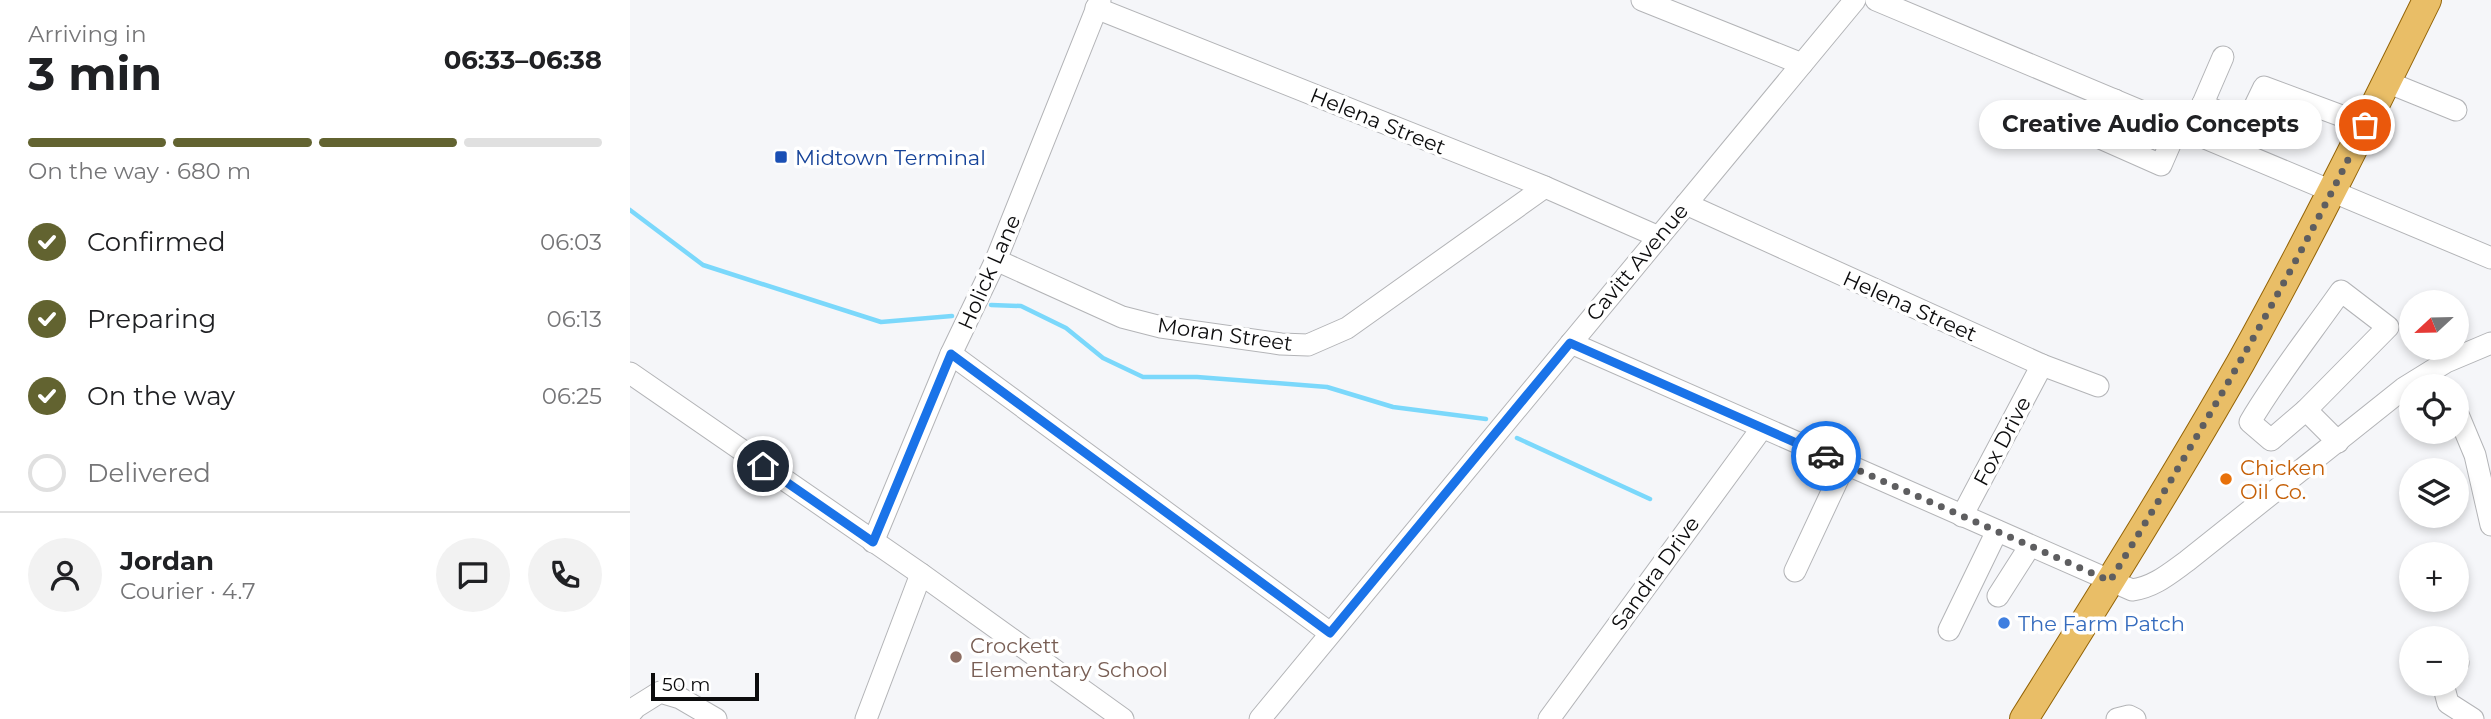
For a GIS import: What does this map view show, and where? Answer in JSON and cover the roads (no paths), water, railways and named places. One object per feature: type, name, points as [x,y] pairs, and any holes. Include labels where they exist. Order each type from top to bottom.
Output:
[{"type":"main road","points":[[2024,719],[2110,581],[2240,362],[2333,191],[2427,0]]},
{"type":"street","points":[[1642,0],[1802,64]]},
{"type":"street","name":"Cavitt Avenue","points":[[1260,719],[1855,0]]},
{"type":"street","points":[[1876,0],[2491,258]]},
{"type":"street","name":"Helena Street","points":[[1098,4],[1545,187],[1659,237]]},
{"type":"street","name":"Holick Lane","points":[[873,542],[951,354],[996,260],[1098,4]]},
{"type":"street","points":[[2115,100],[2100,138],[2161,165],[2202,105],[2223,57]]},
{"type":"street","points":[[2387,82],[2456,110]]},
{"type":"street","points":[[2234,149],[2263,87],[2365,125]]},
{"type":"street","points":[[2202,105],[2247,123]]},
{"type":"street","name":"Moran Street","points":[[996,260],[1122,317],[1161,327],[1281,344],[1308,345],[1347,328],[1545,187]]},
{"type":"street","name":"Helena Street","points":[[1686,204],[2042,365],[2098,386]]},
{"type":"street","points":[[2341,291],[2388,327],[2306,410],[2271,440],[2250,422],[2272,384],[2341,291]]},
{"type":"street","points":[[2441,374],[2473,349],[2491,342]]},
{"type":"street","points":[[1570,343],[2132,590],[2158,581],[2399,392]]},
{"type":"street","points":[[951,354],[1330,633]]},
{"type":"street","points":[[2240,362],[2272,384]]},
{"type":"street","name":"Fox Drive","points":[[1962,516],[2042,365]]},
{"type":"street","points":[[630,375],[921,574],[1123,719]]},
{"type":"street","points":[[2306,410],[2338,442]]},
{"type":"street","name":"Sandra Drive","points":[[1549,719],[1762,428]]},
{"type":"street","points":[[2469,441],[2490,515]]},
{"type":"street","points":[[1794,571],[1845,464]]},
{"type":"street","points":[[1949,630],[1997,531]]},
{"type":"street","points":[[1998,596],[2030,546]]},
{"type":"street","points":[[866,719],[921,574]]},
{"type":"street","points":[[630,714],[660,692],[680,698],[716,719]]},
{"type":"street","points":[[2446,696],[2448,703],[2473,719]]},
{"type":"street","points":[[2117,719],[2129,716],[2134,719]]},
{"type":"waterway","points":[[630,210],[703,265],[881,322],[952,316]]},
{"type":"waterway","points":[[991,305],[1021,306],[1066,328],[1103,358],[1143,377],[1197,377],[1327,387],[1393,407],[1486,419]]},
{"type":"waterway","points":[[1517,438],[1650,499]]},
{"type":"place","name":"Creative Audio Concepts","points":[[2365,125]]},
{"type":"place","name":"Midtown Terminal","points":[[781,157]]},
{"type":"place","name":"Chicken Oil Co.","points":[[2226,479]]},
{"type":"place","name":"The Farm Patch","points":[[2004,623]]},
{"type":"place","name":"Crockett Elementary School","points":[[956,657]]}]
